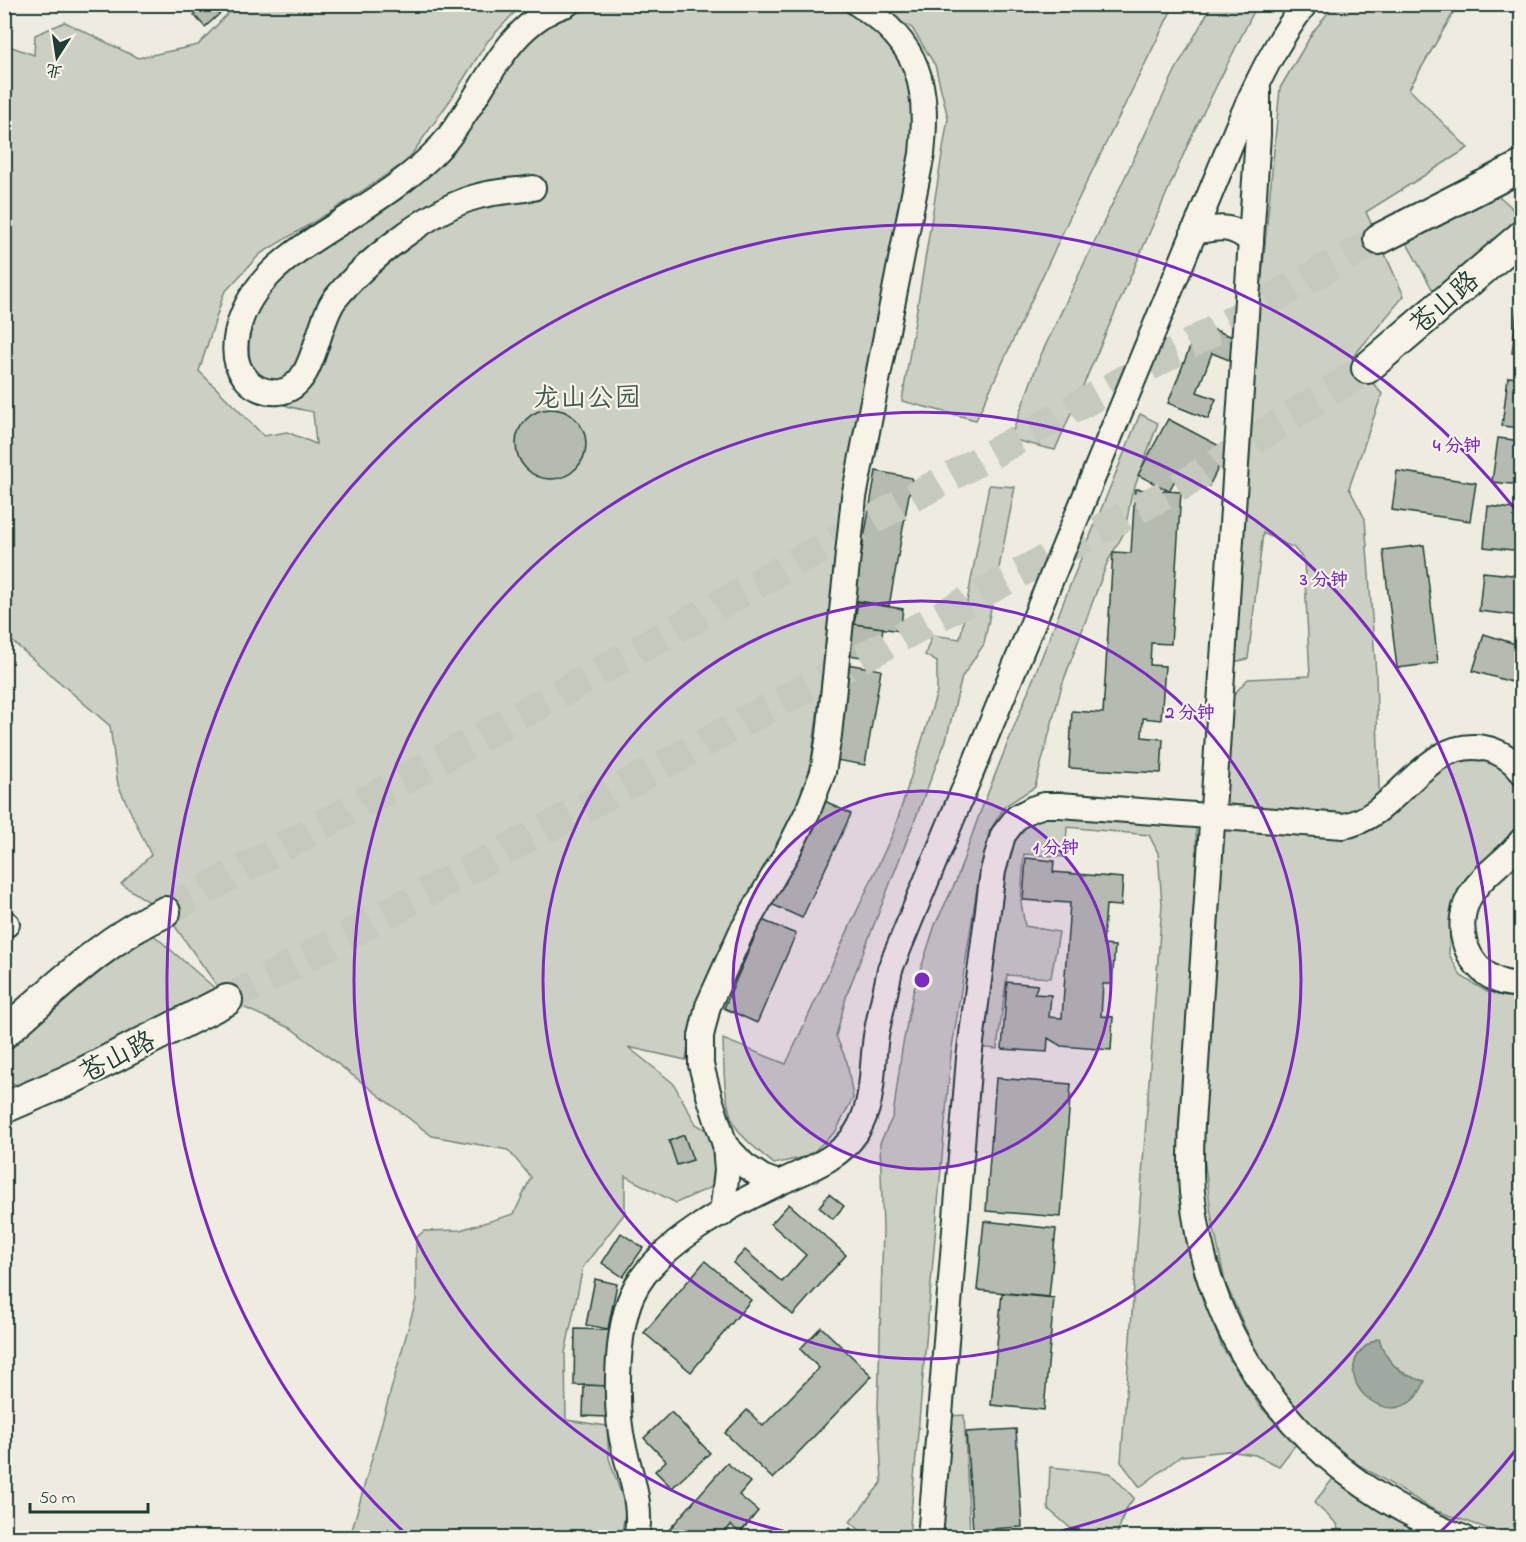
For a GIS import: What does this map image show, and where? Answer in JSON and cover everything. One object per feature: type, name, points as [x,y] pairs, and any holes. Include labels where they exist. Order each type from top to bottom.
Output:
[{"type":"main road","points":[[1379,239],[1521,166]]},
{"type":"main road","name":"苍山路","points":[[1367,368],[1521,236]]},
{"type":"main road","points":[[4,1033],[101,952],[134,929],[165,912]]},
{"type":"main road","name":"苍山路","points":[[4,1108],[95,1067],[227,1000]]},
{"type":"street","points":[[533,188],[480,195],[458,202],[432,216],[378,256],[337,296],[327,310],[307,371],[301,382],[281,392],[270,392],[257,389],[248,383],[239,371],[235,341],[244,307],[256,289],[307,243],[395,187],[428,159],[454,129],[513,41],[541,16],[567,4]]},
{"type":"street","points":[[722,1214],[726,1188],[725,1145],[701,1065],[700,1050],[704,1021],[708,1006],[741,933],[789,849],[808,811],[823,772],[829,735],[854,497],[922,154],[925,99],[916,66],[892,29],[858,4]]},
{"type":"street","points":[[636,1538],[638,1521],[636,1499],[624,1449],[618,1409],[618,1384],[627,1308],[641,1277],[658,1258],[722,1214],[778,1183],[833,1158],[847,1146],[863,1120],[872,1084],[876,1035],[890,969],[1258,79],[1273,51],[1305,4]]},
{"type":"street","points":[[1258,79],[1258,135],[1191,1158],[1197,1225],[1214,1290],[1227,1321],[1248,1361],[1279,1408],[1345,1473],[1410,1514],[1464,1538]]},
{"type":"street","points":[[1193,232],[1228,228],[1251,241]]},
{"type":"street","points":[[930,1538],[969,1058],[993,871],[1003,835],[1017,818],[1044,805],[1213,815],[1334,826],[1354,824],[1368,818],[1434,761],[1461,748],[1490,749],[1504,755],[1521,772]]},
{"type":"street","points":[[1521,840],[1471,893],[1464,911],[1462,928],[1465,946],[1478,967],[1498,981],[1521,985]]},
{"type":"street","points":[[725,1145],[744,1164],[762,1177],[778,1183]]},
{"type":"green space","name":"龙山公园","points":[[236,5],[527,5],[514,13],[487,42],[451,99],[407,161],[332,211],[260,254],[224,293],[199,371],[264,436],[287,432],[316,444],[313,412],[282,404],[271,397],[255,376],[251,365],[249,339],[256,314],[273,288],[284,277],[354,222],[532,37],[556,18],[609,5],[834,5],[855,16],[878,34],[911,78],[916,121],[855,446],[810,770],[800,802],[760,874],[692,1017],[686,1060],[628,1047],[673,1083],[696,1124],[711,1133],[716,1185],[676,1203],[625,1176],[625,1213],[583,1267],[565,1353],[566,1420],[607,1426],[609,1458],[626,1508],[621,1537],[350,1537],[416,1300],[416,1238],[424,1231],[460,1230],[514,1214],[531,1177],[508,1150],[432,1136],[292,1029],[227,1000],[165,912],[121,884],[151,855],[118,785],[110,726],[5,635],[4,44],[34,55],[35,35],[65,22],[138,58],[198,45]]},
{"type":"green space","points":[[871,5],[1174,5],[1074,208],[976,420],[902,401],[948,118],[935,65],[912,28]]},
{"type":"green space","points":[[1212,5],[1257,5],[1192,135],[1055,450],[1010,439],[1040,357],[1175,71]]},
{"type":"green space","points":[[1334,5],[1458,5],[1409,89],[1468,148],[1366,212],[1404,296],[1352,358],[1382,394],[1349,488],[1365,519],[1376,674],[1380,824],[1447,765],[1464,759],[1483,759],[1504,766],[1514,776],[1521,795],[1521,820],[1515,836],[1454,906],[1449,954],[1461,976],[1487,992],[1521,992],[1521,1537],[1512,1537],[1434,1510],[1359,1465],[1315,1429],[1261,1364],[1225,1282],[1211,1214],[1203,1148],[1216,887],[1232,696],[1248,679],[1310,676],[1304,560],[1294,548],[1263,533],[1248,659],[1233,662],[1247,431],[1280,88],[1313,32]]},
{"type":"green space","points":[[1497,195],[1514,212],[1512,228],[1435,294],[1400,231]]},
{"type":"green space","points":[[1140,414],[1158,423],[1131,497],[1125,531],[1107,563],[1062,685],[1035,787],[1005,806],[989,832],[978,882],[951,1054],[909,1536],[908,1538],[868,1537],[850,1522],[882,1482],[878,1407],[883,1229],[880,1143],[893,1116],[902,1049],[913,993],[935,925],[956,881],[978,818]]},
{"type":"green space","points":[[989,485],[1015,487],[984,644],[962,677],[946,740],[847,994],[836,1036],[847,1062],[853,1098],[836,1131],[809,1156],[774,1164],[744,1138],[732,1119],[725,1090],[723,1039],[786,1064],[894,831],[937,692],[937,662],[925,655],[932,635],[960,639]]},
{"type":"green space","points":[[1048,810],[1196,826],[1197,876],[1183,1197],[1194,1274],[1222,1347],[1259,1405],[1296,1444],[1279,1466],[1255,1455],[1228,1451],[1181,1456],[1140,1487],[1121,1462],[1162,904],[1158,853],[1149,835],[1067,827],[1065,857],[1024,854],[1021,902],[1025,926],[1059,932],[1051,978],[1007,975],[997,1049],[977,1047],[1000,877],[1019,828]]},
{"type":"green space","points":[[149,931],[217,990],[132,1038],[19,1086],[10,1082],[5,1076],[4,1050],[77,985]]},
{"type":"green space","points":[[964,1415],[970,1532],[979,1537],[944,1538],[940,1510],[949,1416]]},
{"type":"green space","points":[[1050,1467],[1110,1473],[1134,1498],[1126,1509],[1116,1537],[1081,1537],[1048,1509]]},
{"type":"green space","points":[[1335,1476],[1378,1510],[1427,1537],[1339,1537],[1337,1524],[1314,1503]]},
{"type":"shaded area","points":[[1379,1338],[1385,1354],[1395,1366],[1416,1379],[1425,1381],[1412,1400],[1397,1407],[1381,1406],[1366,1397],[1357,1384],[1354,1368],[1360,1352]]},
{"type":"building","points":[[205,4],[223,4],[226,8],[205,27],[194,15]]},
{"type":"building","points":[[1517,310],[1522,311],[1522,354],[1512,353]]},
{"type":"building","points":[[1199,324],[1238,339],[1229,360],[1212,353],[1197,392],[1216,399],[1208,419],[1168,403]]},
{"type":"building","points":[[1508,377],[1522,378],[1522,428],[1502,426]]},
{"type":"building","points":[[551,409],[564,412],[576,419],[583,431],[586,444],[583,457],[576,469],[564,476],[551,479],[538,476],[526,469],[519,457],[516,444],[519,431],[526,419],[538,412]]},
{"type":"building","points":[[1168,419],[1227,450],[1209,486],[1180,471],[1169,491],[1138,475]]},
{"type":"building","points":[[1498,438],[1522,441],[1522,485],[1492,482]]},
{"type":"building","points":[[876,471],[912,478],[889,606],[853,600]]},
{"type":"building","points":[[1397,471],[1476,483],[1470,521],[1392,510]]},
{"type":"building","points":[[1135,489],[1181,492],[1171,644],[1151,643],[1150,665],[1165,666],[1161,720],[1143,718],[1142,737],[1163,739],[1161,773],[1069,768],[1072,711],[1103,713],[1113,552],[1131,553]]},
{"type":"building","points":[[1488,506],[1522,510],[1522,551],[1484,547]]},
{"type":"building","points":[[1424,545],[1438,663],[1397,668],[1383,550]]},
{"type":"building","points":[[1483,572],[1522,576],[1522,616],[1479,611]]},
{"type":"building","points":[[858,602],[903,609],[900,631],[854,624]]},
{"type":"building","points":[[854,624],[883,628],[878,660],[849,655]]},
{"type":"building","points":[[1484,634],[1522,646],[1522,685],[1473,671]]},
{"type":"building","points":[[847,664],[881,670],[865,765],[830,759]]},
{"type":"building","points":[[821,799],[851,814],[802,918],[771,904]]},
{"type":"building","points":[[1026,858],[1054,861],[1053,872],[1123,878],[1121,906],[1106,905],[1103,945],[1115,946],[1112,984],[1103,984],[1101,1016],[1113,1017],[1111,1050],[1061,1046],[1048,1038],[1047,1052],[1002,1049],[1007,982],[1038,985],[1034,994],[1051,995],[1049,1017],[1062,1018],[1070,903],[1023,900]]},
{"type":"building","points":[[762,920],[796,934],[757,1023],[724,1008]]},
{"type":"building","points":[[996,1078],[1071,1084],[1061,1217],[986,1211]]},
{"type":"building","points":[[684,1135],[693,1160],[677,1165],[669,1141]]},
{"type":"building","points":[[829,1194],[844,1206],[833,1219],[819,1207]]},
{"type":"building","points":[[789,1204],[846,1255],[793,1315],[733,1263],[745,1250],[782,1282],[806,1255],[771,1224]]},
{"type":"building","points":[[984,1221],[1056,1229],[1049,1297],[977,1290]]},
{"type":"building","points":[[621,1233],[643,1248],[623,1277],[602,1263]]},
{"type":"building","points":[[705,1261],[751,1300],[691,1372],[644,1333]]},
{"type":"building","points":[[595,1279],[617,1284],[608,1329],[586,1325]]},
{"type":"building","points":[[1002,1293],[1054,1298],[1044,1410],[991,1405]]},
{"type":"building","points":[[821,1327],[872,1376],[773,1479],[725,1433],[747,1410],[763,1426],[819,1368],[800,1349]]},
{"type":"building","points":[[575,1329],[609,1330],[608,1386],[574,1385]]},
{"type":"building","points":[[584,1385],[608,1386],[607,1417],[583,1416]]},
{"type":"building","points":[[671,1412],[710,1453],[672,1488],[655,1471],[666,1461],[644,1438]]},
{"type":"building","points":[[1016,1429],[1022,1527],[973,1530],[966,1432]]},
{"type":"building","points":[[727,1463],[750,1482],[739,1495],[758,1511],[740,1533],[731,1525],[720,1538],[662,1538]]},
{"type":"building","points":[[850,1528],[860,1538],[841,1538]]},
{"type":"tunnel","points":[[165,912],[1379,239]]},
{"type":"tunnel","points":[[227,1000],[1181,486],[1367,368]]}]
